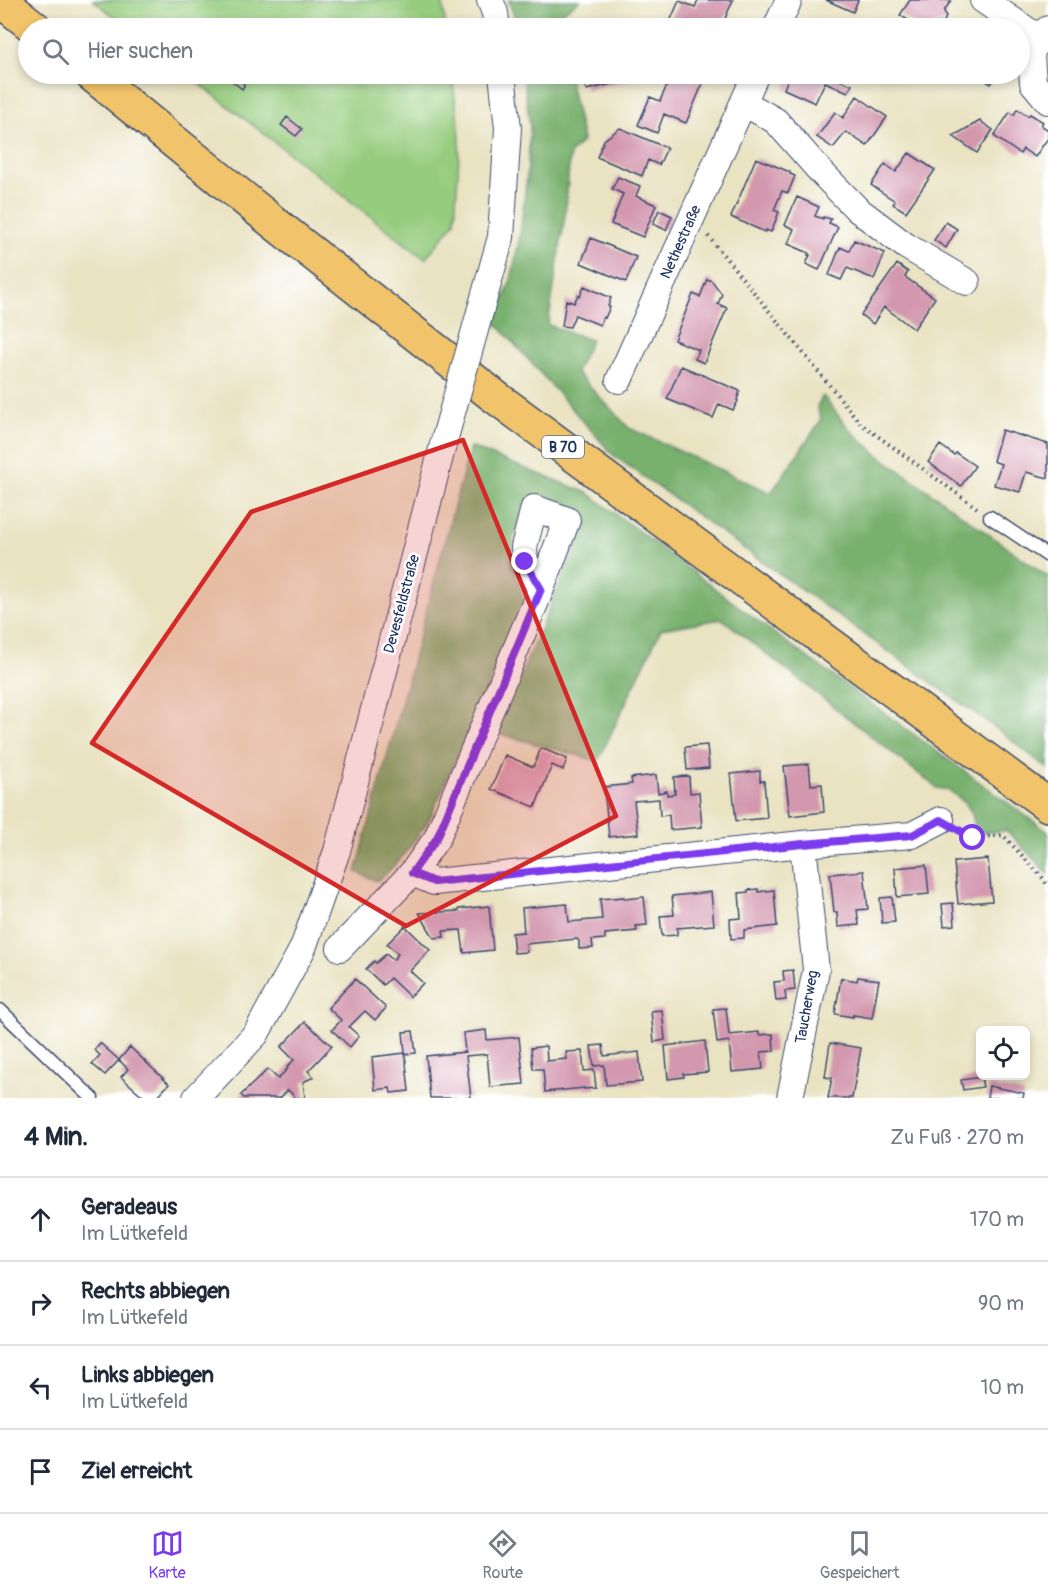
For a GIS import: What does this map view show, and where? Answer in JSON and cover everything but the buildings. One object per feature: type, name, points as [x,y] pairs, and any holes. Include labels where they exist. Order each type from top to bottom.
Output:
[{"type":"highway","points":[[0,0],[22,18]]},
{"type":"highway","name":"B 70","points":[[103,84],[273,222],[494,396],[1048,805]]},
{"type":"street","points":[[490,0],[495,18]]},
{"type":"street","points":[[781,18],[789,0]]},
{"type":"street","points":[[983,0],[1016,18]]},
{"type":"street","points":[[1043,33],[1031,55],[1033,83],[1048,101]]},
{"type":"street","name":"Devesfeldstraße","points":[[196,1098],[256,1034],[303,948],[338,851],[443,445],[501,237],[508,128],[503,84]]},
{"type":"street","name":"Nethestraße","points":[[619,380],[751,84]]},
{"type":"street","points":[[744,103],[776,121],[857,209],[906,246],[967,282]]},
{"type":"street","points":[[340,948],[412,873],[437,838],[541,589]]},
{"type":"street","points":[[412,873],[434,882],[912,835],[941,820]]},
{"type":"street","name":"Taucherweg","points":[[783,1097],[816,970],[803,844]]},
{"type":"lane","points":[[990,517],[1048,556]]},
{"type":"lane","points":[[0,1010],[92,1098]]},
{"type":"path","points":[[689,225],[708,236],[861,424],[990,517]]},
{"type":"path","points":[[941,820],[973,838],[1003,835],[1048,886]]},
{"type":"highlighted area","points":[[463,440],[616,816],[406,926],[92,743],[251,512]]},
{"type":"green space","points":[[93,0],[442,0],[445,18],[116,18]]},
{"type":"green space","points":[[508,0],[580,0],[556,18],[515,18]]},
{"type":"green space","points":[[200,84],[453,84],[460,137],[455,222],[425,259]]},
{"type":"green space","points":[[524,84],[570,84],[583,140],[570,154],[565,216],[548,325],[591,340],[576,372],[629,428],[771,493],[821,420],[817,406],[823,396],[849,429],[877,454],[1048,577],[1048,769],[1001,732],[613,455],[495,322],[511,280],[520,236],[530,126]]},
{"type":"green space","points":[[470,447],[588,493],[770,630],[1048,832],[1048,874],[1007,831],[975,833],[971,813],[960,798],[949,791],[937,788],[722,619],[661,629],[598,761],[496,733],[585,524],[580,512],[565,503],[528,496],[513,539],[513,564],[525,604],[429,820],[403,856],[377,881],[356,872]]},
{"type":"route","points":[[525,562],[541,589],[437,838],[412,873],[434,882],[912,835],[941,820],[973,838]]}]
